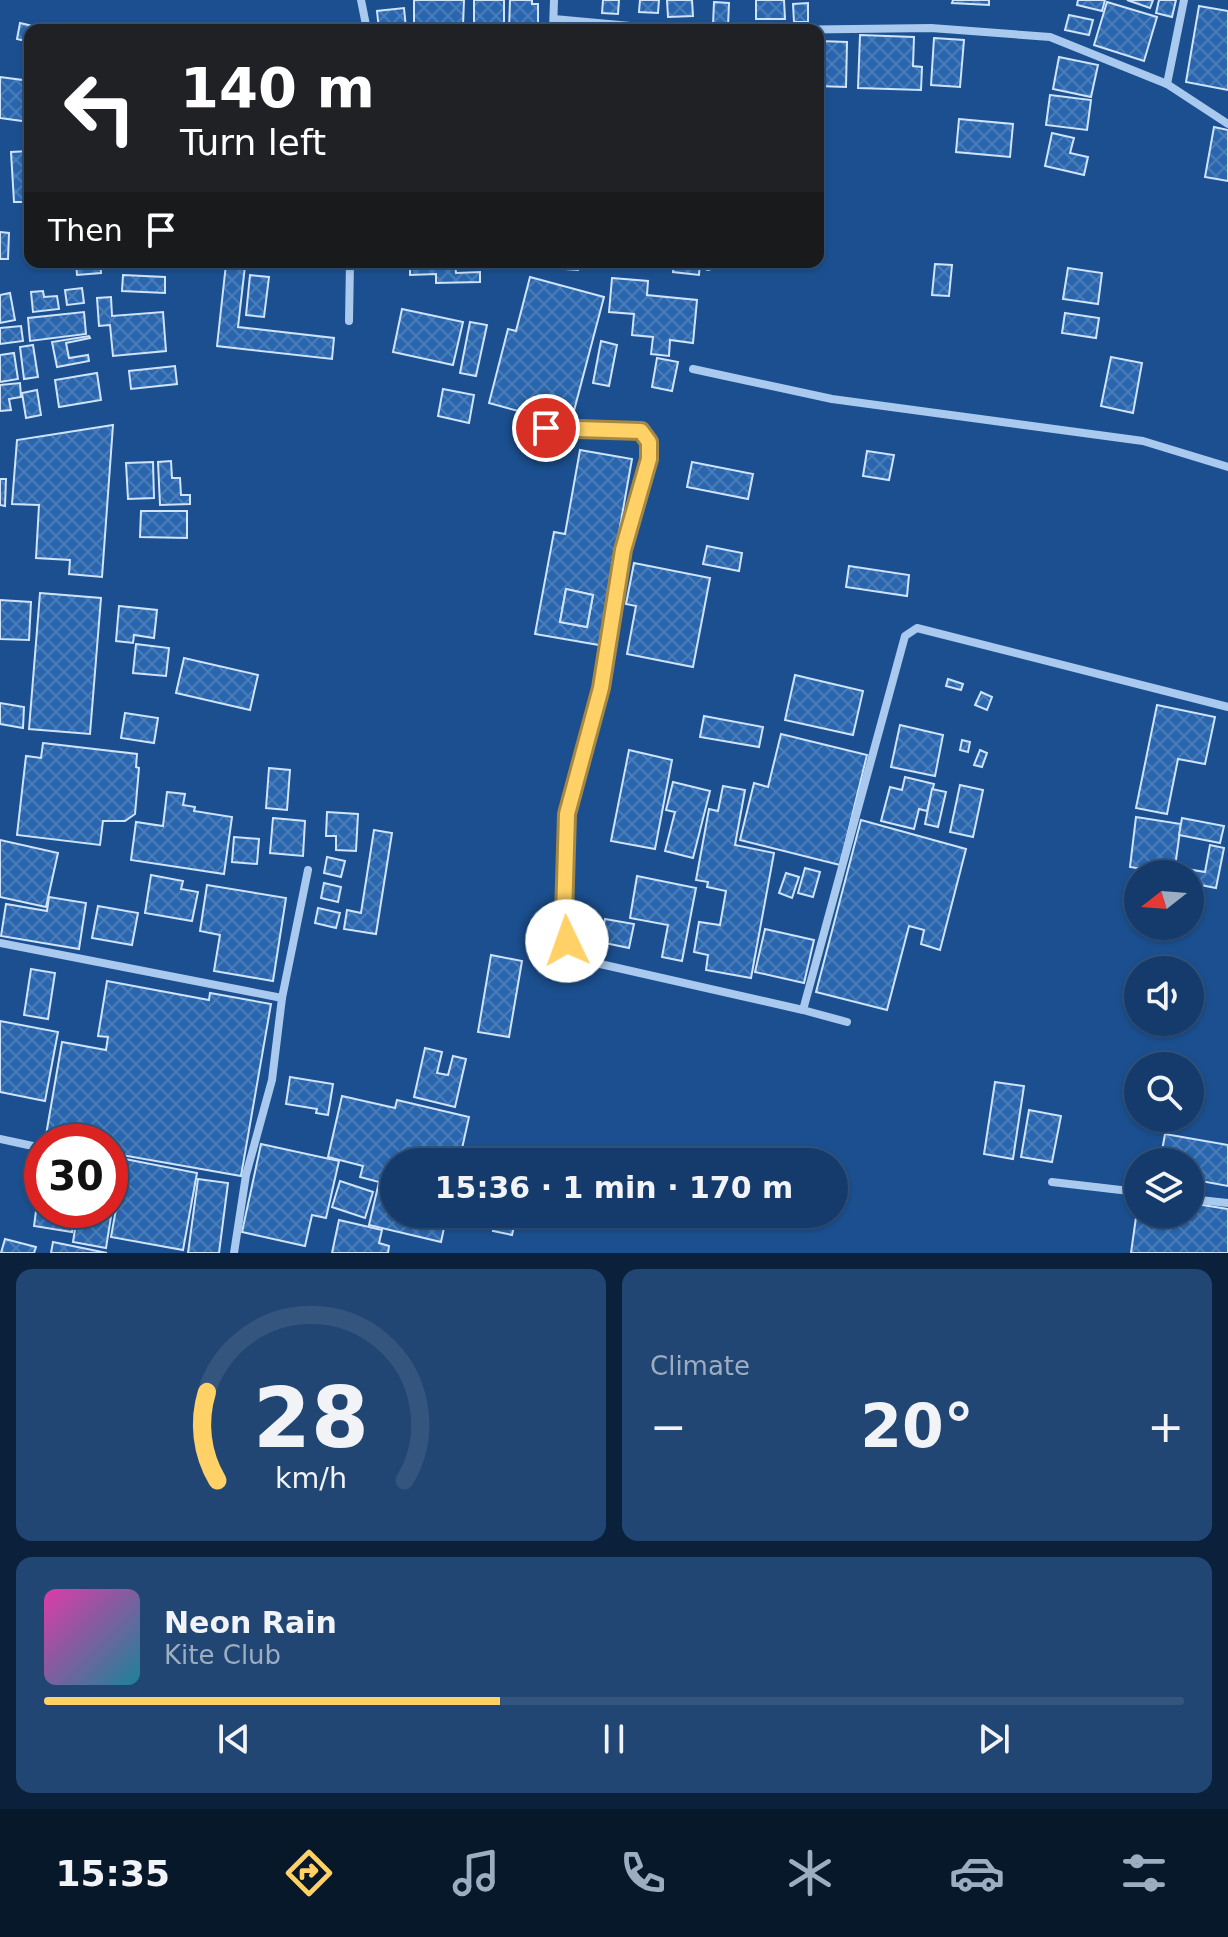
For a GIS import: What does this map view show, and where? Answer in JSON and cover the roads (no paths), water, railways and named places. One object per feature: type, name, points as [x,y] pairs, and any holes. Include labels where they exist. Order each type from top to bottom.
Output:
[{"type":"street","points":[[361,0],[366,24]]},
{"type":"street","points":[[554,0],[554,24]]},
{"type":"street","points":[[1167,84],[1184,0]]},
{"type":"street","points":[[554,19],[609,24]]},
{"type":"street","points":[[824,29],[931,28],[1050,37],[1167,84],[1228,124]]},
{"type":"street","points":[[349,321],[350,268]]},
{"type":"street","points":[[693,369],[832,399],[1143,441],[1228,467]]},
{"type":"street","points":[[546,428],[641,431],[649,442],[649,459],[623,550],[601,688],[567,814],[564,916],[567,941],[587,961],[847,1022]]},
{"type":"street","points":[[803,1010],[905,636],[909,631],[917,628],[1228,707]]},
{"type":"street","points":[[234,1253],[246,1175],[272,1080],[282,998],[308,870]]},
{"type":"street","points":[[0,943],[282,998]]},
{"type":"street","points":[[0,1139],[24,1144]]},
{"type":"street","points":[[1052,1182],[1124,1190]]},
{"type":"street","points":[[1204,1200],[1228,1203]]}]
